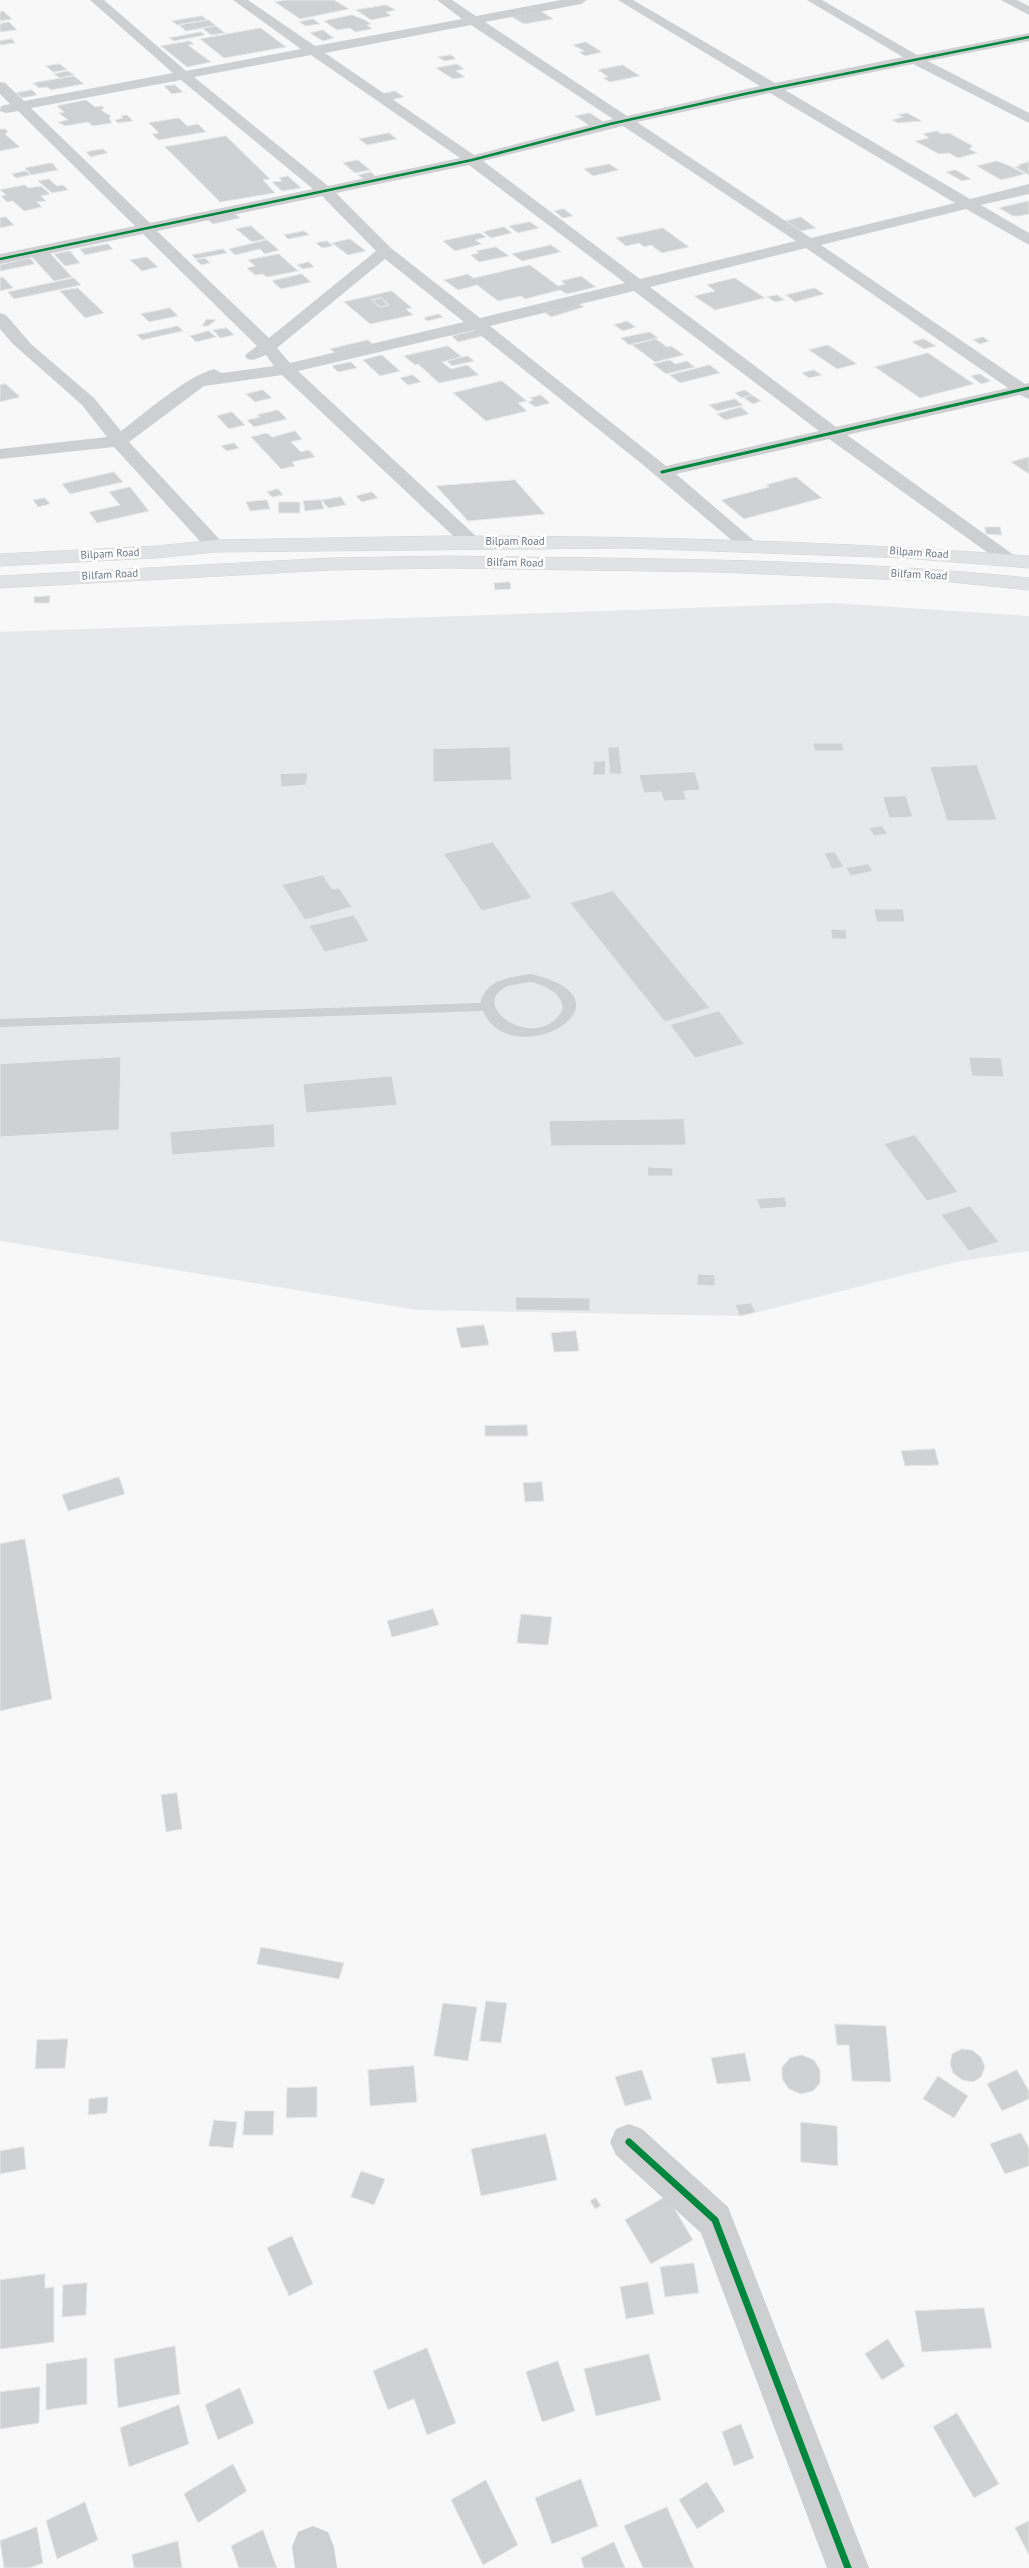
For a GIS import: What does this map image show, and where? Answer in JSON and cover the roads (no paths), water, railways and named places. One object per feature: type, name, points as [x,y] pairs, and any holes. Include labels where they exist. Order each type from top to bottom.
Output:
[{"type":"main road","name":"Bilpam Road","points":[[0,560],[156,552],[215,546],[471,542],[749,545],[904,552],[1020,561]]},
{"type":"main road","name":"Bilfam Road","points":[[0,582],[312,565],[448,562],[716,566],[952,576],[1029,584]]},
{"type":"street","points":[[96,0],[182,75],[325,191],[385,251],[662,472],[749,545]]},
{"type":"street","points":[[239,0],[472,160],[834,434],[1020,561]]},
{"type":"street","points":[[443,0],[1027,391]]},
{"type":"street","points":[[0,110],[581,0]]},
{"type":"street","points":[[624,0],[1029,240]]},
{"type":"street","points":[[813,0],[916,59],[1029,119]]},
{"type":"street","points":[[1007,0],[1029,10]]},
{"type":"street","points":[[0,259],[143,227],[472,160],[622,121],[771,86],[1029,37]]},
{"type":"street","points":[[0,86],[268,347],[286,369],[471,542]]},
{"type":"street","points":[[199,382],[286,369],[1029,189]]},
{"type":"street","points":[[0,454],[118,441],[199,382],[268,347],[385,251]]},
{"type":"street","points":[[0,318],[25,349],[93,404],[111,427],[118,441],[215,546]]},
{"type":"street","points":[[662,472],[1027,391]]},
{"type":"street","points":[[629,2142],[715,2220],[848,2568]]},
{"type":"lane","points":[[531,978],[557,986],[566,993],[570,1002],[569,1012],[563,1020],[552,1027],[525,1032],[498,1024],[490,1016],[486,1007],[487,998],[493,989],[510,981],[531,978]]},
{"type":"lane","points":[[0,1023],[486,1007]]}]
